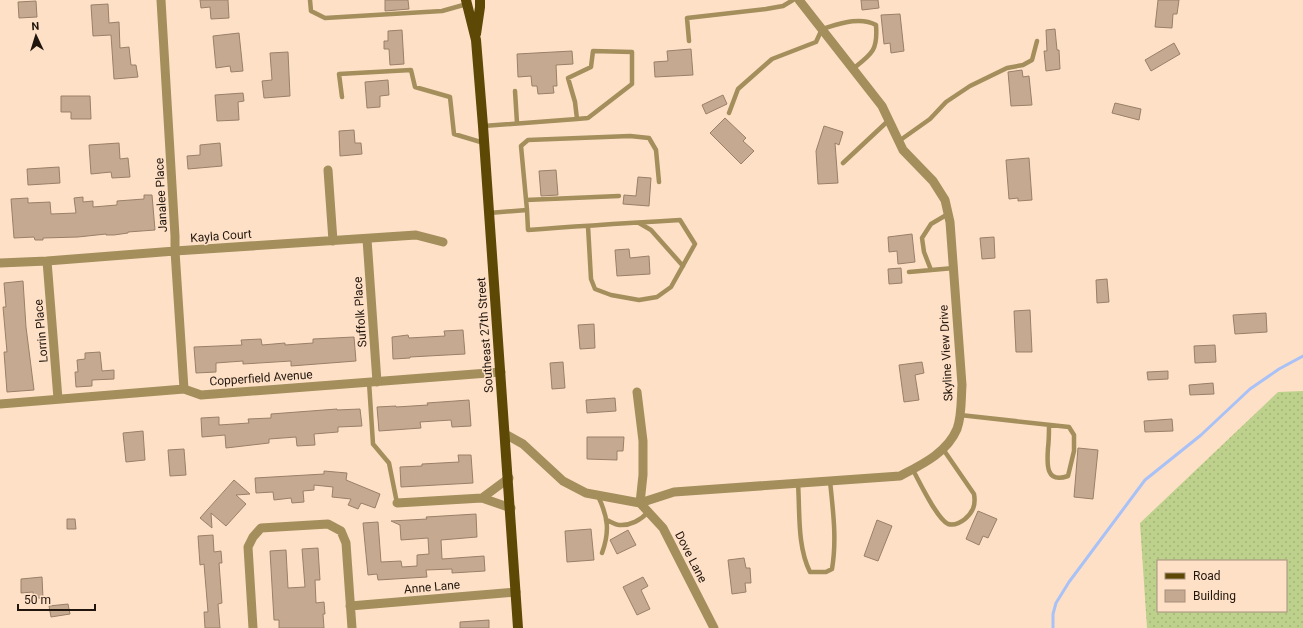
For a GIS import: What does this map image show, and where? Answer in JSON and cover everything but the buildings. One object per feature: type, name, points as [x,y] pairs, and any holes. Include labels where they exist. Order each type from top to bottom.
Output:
[{"type":"main road","name":"Southeast 27th Street","points":[[476,40],[480,0]]},
{"type":"main road","name":"Southeast 27th Street","points":[[466,2],[476,40],[511,508],[518,628]]},
{"type":"street","name":"Janalee Place","points":[[161,0],[184,389]]},
{"type":"street","name":"Skyline View Drive","points":[[505,434],[524,444],[563,481],[586,493],[640,503],[674,492],[900,476],[923,464],[943,449],[957,429],[960,414],[962,385],[950,222],[945,200],[933,181],[903,150],[882,106],[854,68],[799,0]]},
{"type":"street","points":[[328,170],[333,241]]},
{"type":"street","name":"Kayla Court","points":[[0,263],[416,235],[443,242]]},
{"type":"street","name":"Suffolk Place","points":[[367,239],[373,382]]},
{"type":"street","name":"Lorrin Place","points":[[47,261],[58,399]]},
{"type":"street","name":"Copperfield Avenue","points":[[0,404],[184,389],[201,395],[501,372]]},
{"type":"street","points":[[637,392],[643,441],[643,475],[640,503]]},
{"type":"street","points":[[482,498],[508,478]]},
{"type":"street","points":[[397,503],[482,498],[511,508]]},
{"type":"street","name":"Dove Lane","points":[[640,503],[663,528],[714,628]]},
{"type":"street","points":[[253,628],[248,547],[253,537],[261,528],[328,524],[341,531],[346,543],[352,628]]},
{"type":"street","name":"Anne Lane","points":[[350,606],[516,592]]},
{"type":"lane","points":[[310,0],[311,11],[325,18],[442,11],[466,2]]},
{"type":"lane","points":[[689,41],[687,18],[766,9],[783,6],[793,0]]},
{"type":"lane","points":[[729,113],[738,89],[772,58],[816,42],[822,29],[847,22],[870,22],[876,25],[877,40],[869,57],[854,68]]},
{"type":"lane","points":[[899,141],[930,119],[946,102],[970,86],[1007,68],[1024,65],[1032,60],[1037,41]]},
{"type":"lane","points":[[483,126],[517,123],[577,119],[588,118],[632,84],[632,52],[593,51],[591,67],[568,78],[575,102],[577,119]]},
{"type":"lane","points":[[342,97],[340,74],[411,70],[415,87],[450,97],[454,134],[484,143]]},
{"type":"lane","points":[[515,91],[517,123]]},
{"type":"lane","points":[[843,163],[888,120]]},
{"type":"lane","points":[[588,226],[591,280],[595,290],[611,295],[639,300],[657,297],[671,286],[695,244],[680,220],[639,223],[588,226],[528,230],[520,146],[528,140],[630,136],[649,138],[656,150],[659,182]]},
{"type":"lane","points":[[526,200],[619,196]]},
{"type":"lane","points":[[489,213],[527,210]]},
{"type":"lane","points":[[931,270],[924,252],[922,238],[931,224],[948,214]]},
{"type":"lane","points":[[639,223],[651,230],[683,266]]},
{"type":"lane","points":[[909,272],[954,268]]},
{"type":"lane","name":"Suffolk Place","points":[[373,382],[373,444],[389,463],[397,503]]},
{"type":"lane","points":[[960,414],[1069,427],[1074,435],[1074,451],[1068,476],[1062,478],[1054,477],[1049,472],[1047,463],[1049,425]]},
{"type":"lane","points":[[913,470],[930,501],[944,521],[950,524],[958,524],[970,515],[976,503],[974,494],[943,449]]},
{"type":"lane","points":[[798,483],[801,535],[805,562],[810,572],[826,572],[832,569],[835,535],[830,481]]},
{"type":"lane","points":[[597,495],[606,512],[606,544],[602,553]]},
{"type":"lane","points":[[606,520],[618,525],[629,524],[642,518],[648,512]]},
{"type":"green space","points":[[1303,391],[1303,628],[1147,628],[1140,523],[1278,392]]},
{"type":"waterway","points":[[1053,628],[1053,614],[1056,603],[1069,582],[1145,480],[1201,435],[1250,389],[1279,369],[1303,356]]}]
